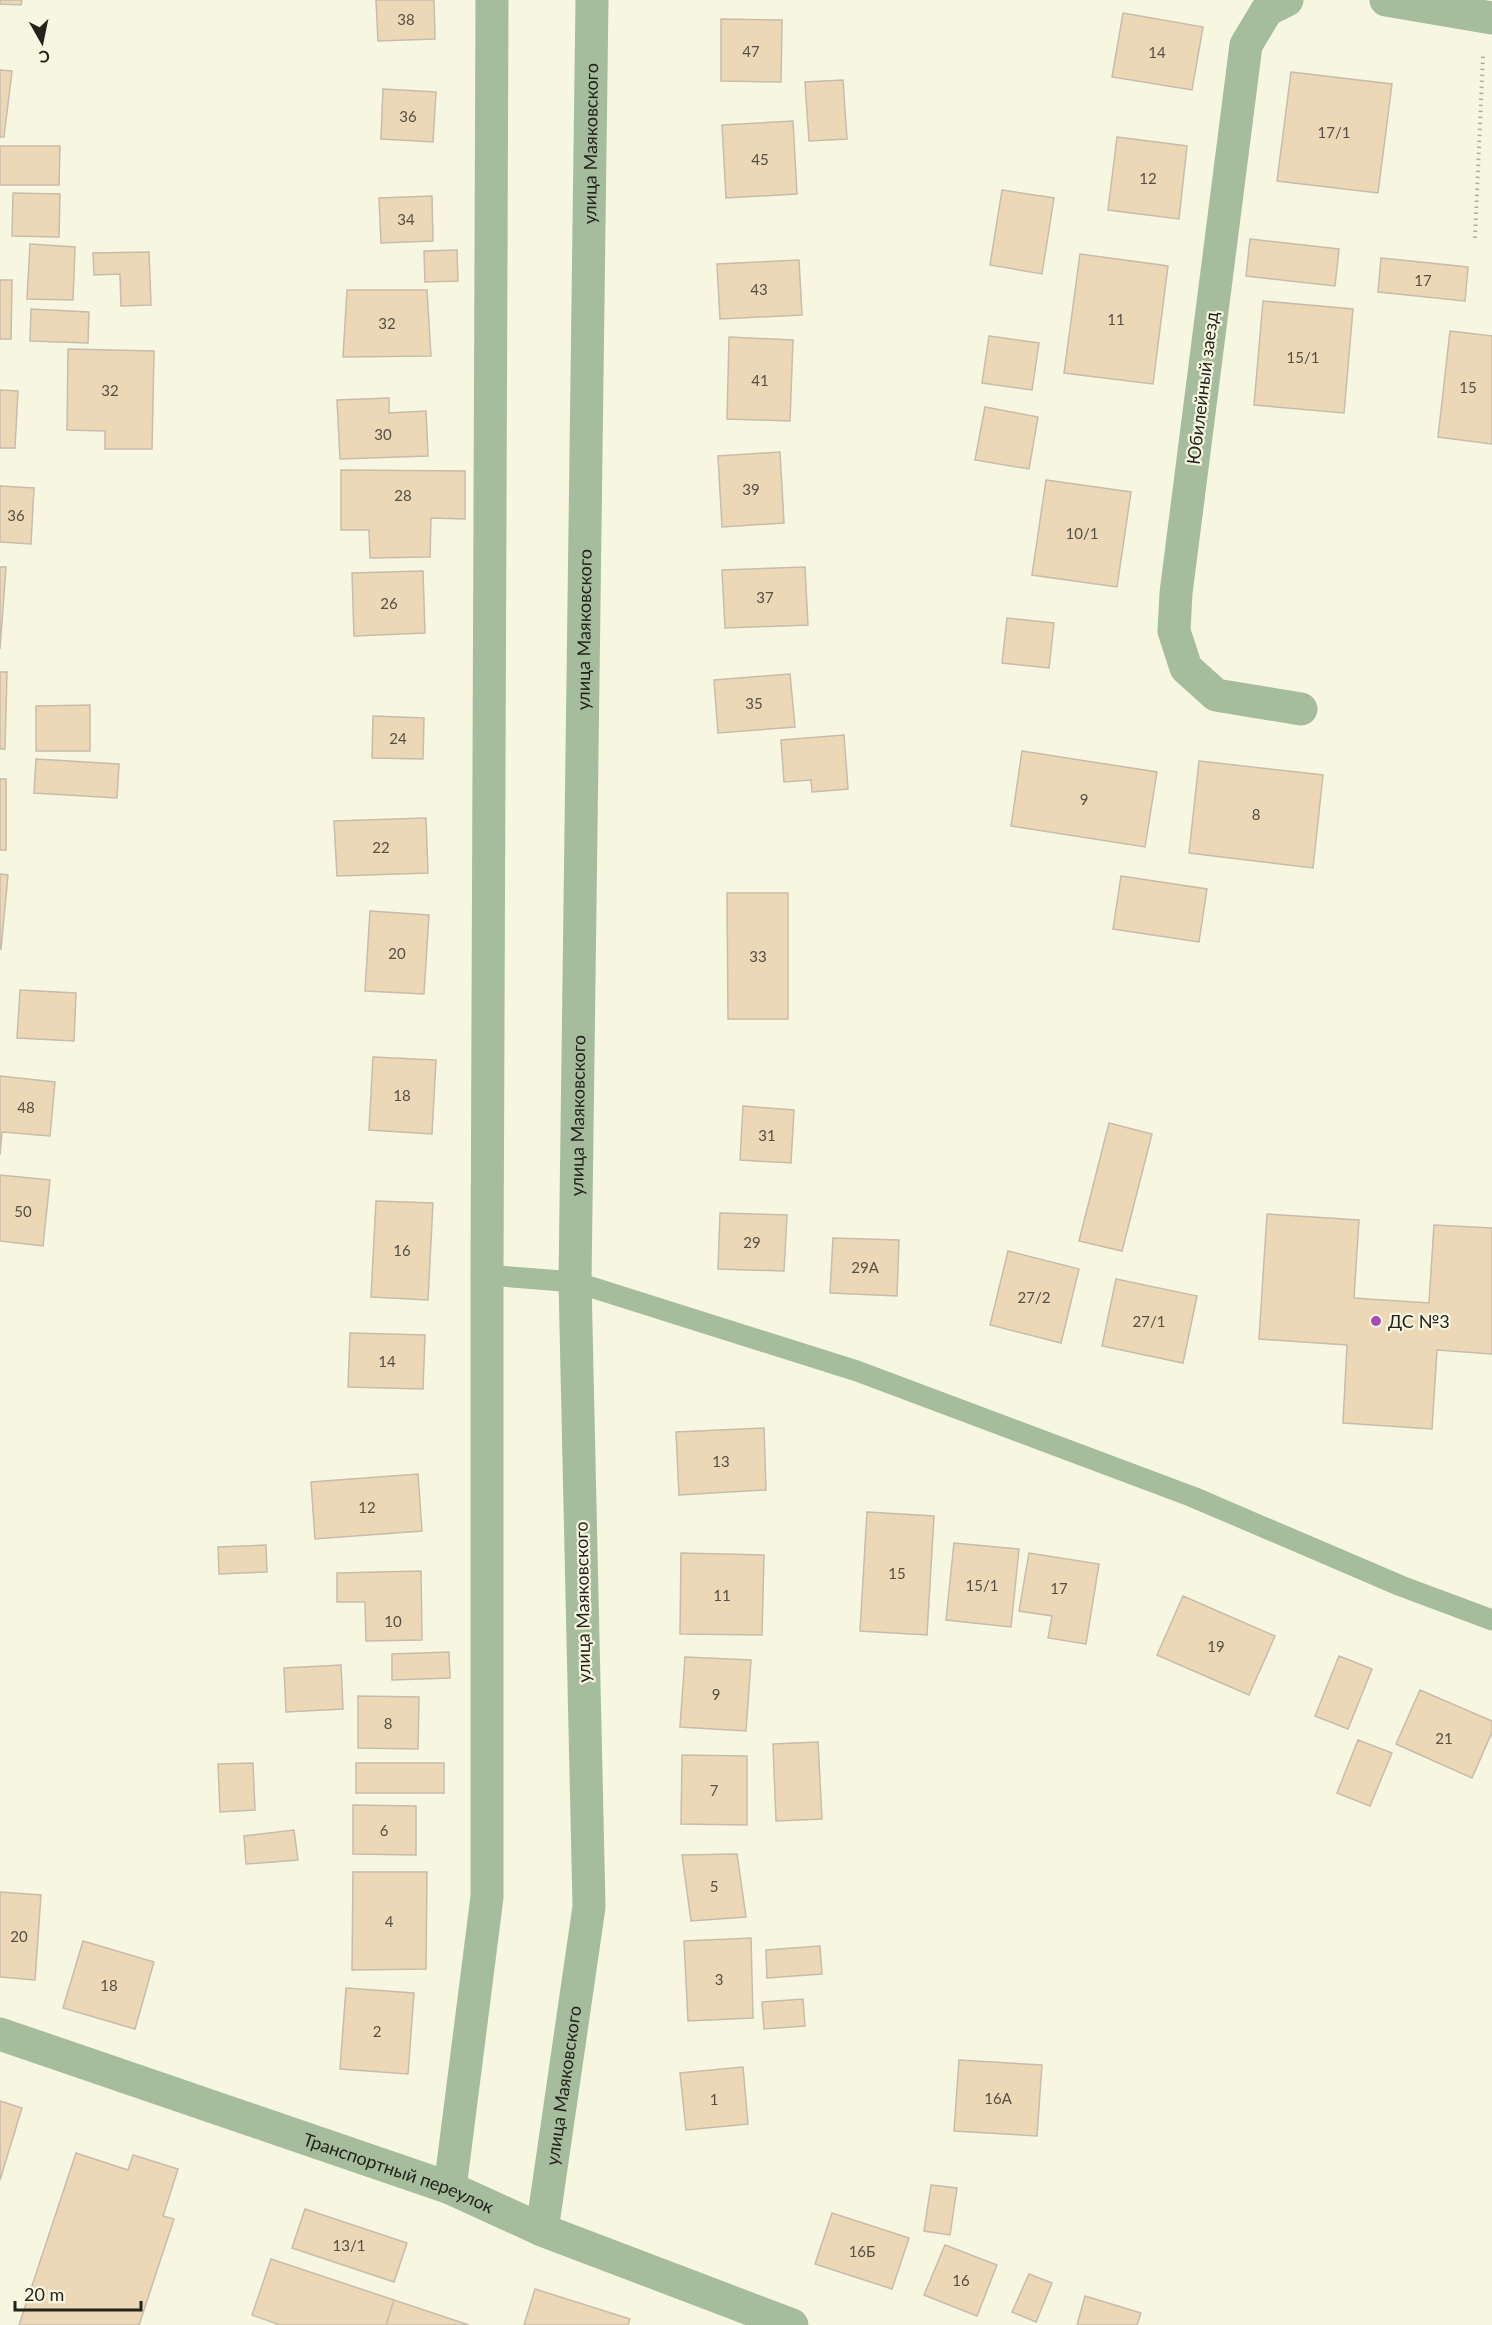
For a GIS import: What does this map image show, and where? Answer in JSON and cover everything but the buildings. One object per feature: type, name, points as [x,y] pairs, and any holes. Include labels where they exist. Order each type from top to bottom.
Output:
[{"type":"street","points":[[450,2188],[487,1898],[492,0]]},
{"type":"street","name":"улица Маяковского","points":[[543,2230],[588,1907],[575,1282],[592,0]]},
{"type":"street","name":"Юбилейный заезд","points":[[1287,0],[1267,10],[1246,45],[1176,593],[1174,631],[1186,668],[1216,695],[1301,709]]},
{"type":"street","points":[[1386,0],[1489,17]]},
{"type":"street","name":"Транспортный переулок","points":[[0,2034],[450,2188],[543,2230],[792,2325]]},
{"type":"lane","points":[[487,1275],[575,1282],[857,1371],[1193,1497],[1401,1587],[1492,1620]]},
{"type":"path","points":[[1475,238],[1489,17]]},
{"type":"place","name":"ДС №3","points":[[1376,1321]]}]
